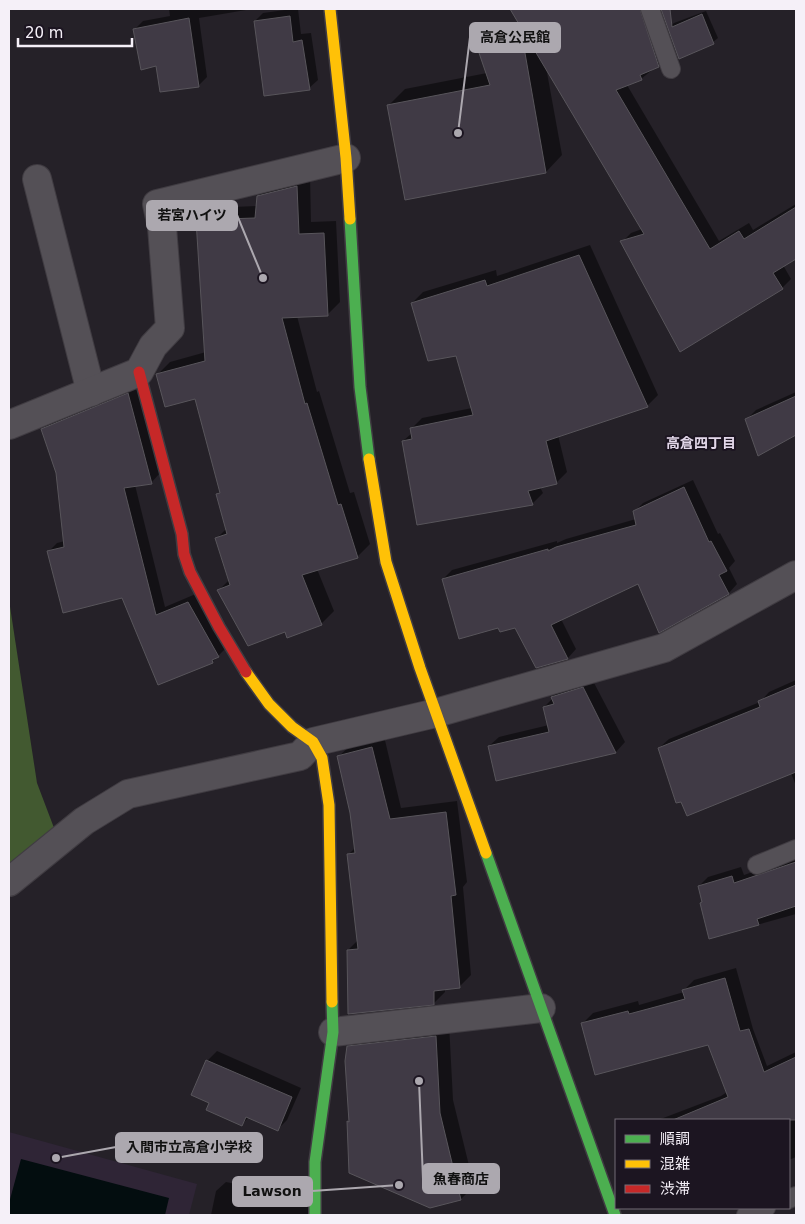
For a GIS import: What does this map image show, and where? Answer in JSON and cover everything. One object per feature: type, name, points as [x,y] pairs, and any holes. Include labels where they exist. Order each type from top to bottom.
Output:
[{"type":"street","points":[[330,9],[346,158],[360,387],[370,471],[386,562],[420,668],[615,1215]]},
{"type":"street","points":[[9,425],[139,372],[153,346],[170,328],[162,227],[157,204],[346,158]]},
{"type":"street","points":[[36,179],[90,392]]},
{"type":"street","points":[[139,372],[182,534],[184,554],[190,572],[243,668],[268,704],[292,727],[313,742],[322,758],[329,805],[333,1032],[315,1162],[315,1215]]},
{"type":"street","points":[[9,882],[84,821],[128,794],[300,756],[313,742],[436,713],[664,648],[796,577]]},
{"type":"street","points":[[333,1032],[541,1008]]},
{"type":"lane","points":[[650,9],[671,69]]},
{"type":"lane","points":[[757,865],[796,849]]},
{"type":"lane","points":[[746,1215],[763,1209]]},
{"type":"shaded area","points":[[9,1132],[197,1184],[189,1215],[9,1215]]},
{"type":"shaded area","points":[[21,1159],[169,1198],[165,1215],[9,1215],[9,1203]]},
{"type":"green space","points":[[9,600],[37,783],[62,849],[9,875]]},
{"type":"building","points":[[510,9],[640,9],[659,67],[640,75],[642,80],[616,90],[710,249],[739,231],[744,239],[796,207],[796,259],[773,273],[783,289],[680,352],[620,241],[644,234]]},
{"type":"building","points":[[661,9],[670,9],[672,27],[702,14],[714,44],[679,59]]},
{"type":"building","points":[[290,16],[293,42],[302,40],[310,90],[264,96],[254,21]]},
{"type":"building","points":[[189,18],[199,87],[160,92],[156,66],[141,70],[133,29]]},
{"type":"building","points":[[522,36],[546,173],[405,200],[387,105],[490,85],[478,50]]},
{"type":"building","points":[[297,186],[299,234],[324,233],[328,316],[282,318],[305,404],[307,403],[338,505],[341,504],[358,558],[302,575],[322,625],[287,638],[285,632],[248,646],[217,590],[230,585],[215,538],[227,534],[216,494],[220,493],[195,399],[165,407],[156,374],[205,361],[196,220],[255,218],[257,196]]},
{"type":"building","points":[[579,255],[648,407],[546,441],[557,484],[528,491],[533,505],[417,525],[402,441],[412,439],[410,428],[473,415],[456,356],[428,361],[411,303],[485,280],[487,286]]},
{"type":"building","points":[[128,393],[152,484],[124,488],[156,615],[188,602],[219,657],[212,660],[213,663],[158,685],[122,598],[63,613],[47,551],[64,547],[56,473],[41,429]]},
{"type":"building","points":[[796,396],[796,435],[758,456],[745,419]]},
{"type":"building","points":[[684,487],[709,542],[711,541],[727,571],[719,575],[729,594],[659,633],[638,584],[551,625],[568,659],[536,668],[515,628],[500,632],[498,628],[459,639],[442,579],[636,525],[633,511]]},
{"type":"building","points":[[796,685],[796,772],[687,816],[681,802],[676,803],[658,748],[760,707],[758,701]]},
{"type":"building","points":[[583,687],[616,753],[496,781],[488,746],[549,732],[543,707],[554,704],[551,697]]},
{"type":"building","points":[[372,747],[390,819],[446,812],[456,895],[451,896],[460,988],[434,991],[434,1005],[348,1014],[347,950],[358,949],[347,854],[355,853],[350,813],[337,756]]},
{"type":"building","points":[[796,862],[796,906],[757,919],[759,925],[709,939],[698,886],[732,876],[734,883]]},
{"type":"building","points":[[725,978],[740,1031],[749,1029],[764,1072],[796,1057],[796,1120],[675,1119],[728,1097],[708,1045],[595,1075],[581,1023],[628,1011],[629,1014],[685,999],[682,990]]},
{"type":"building","points":[[436,1036],[440,1113],[461,1200],[430,1208],[349,1173],[347,1121],[349,1122],[345,1061],[347,1046]]},
{"type":"building","points":[[206,1060],[292,1097],[278,1131],[246,1117],[242,1126],[206,1110],[209,1103],[191,1095]]},
{"type":"traffic: fast","points":[[350,219],[360,387],[369,459]]},
{"type":"traffic: fast","points":[[486,853],[615,1215]]},
{"type":"traffic: fast","points":[[315,1215],[315,1162],[333,1032],[332,1002]]},
{"type":"traffic: slow","points":[[330,9],[346,158],[350,219]]},
{"type":"traffic: slow","points":[[369,459],[386,562],[420,668],[486,853]]},
{"type":"traffic: slow","points":[[246,672],[269,704],[292,727],[313,742],[322,758],[329,805],[332,1002]]},
{"type":"traffic: jam","points":[[139,372],[182,534],[184,554],[190,572],[219,627],[246,672]]},
{"type":"place","name":"高倉公民館","points":[[458,133]]},
{"type":"place","name":"若宮ハイツ","points":[[263,278]]},
{"type":"place","name":"魚春商店","points":[[419,1081]]},
{"type":"place","name":"入間市立高倉小学校","points":[[56,1158]]},
{"type":"place","name":"Lawson","points":[[399,1185]]},
{"type":"district","name":"高倉四丁目","points":[[701,443]]}]
